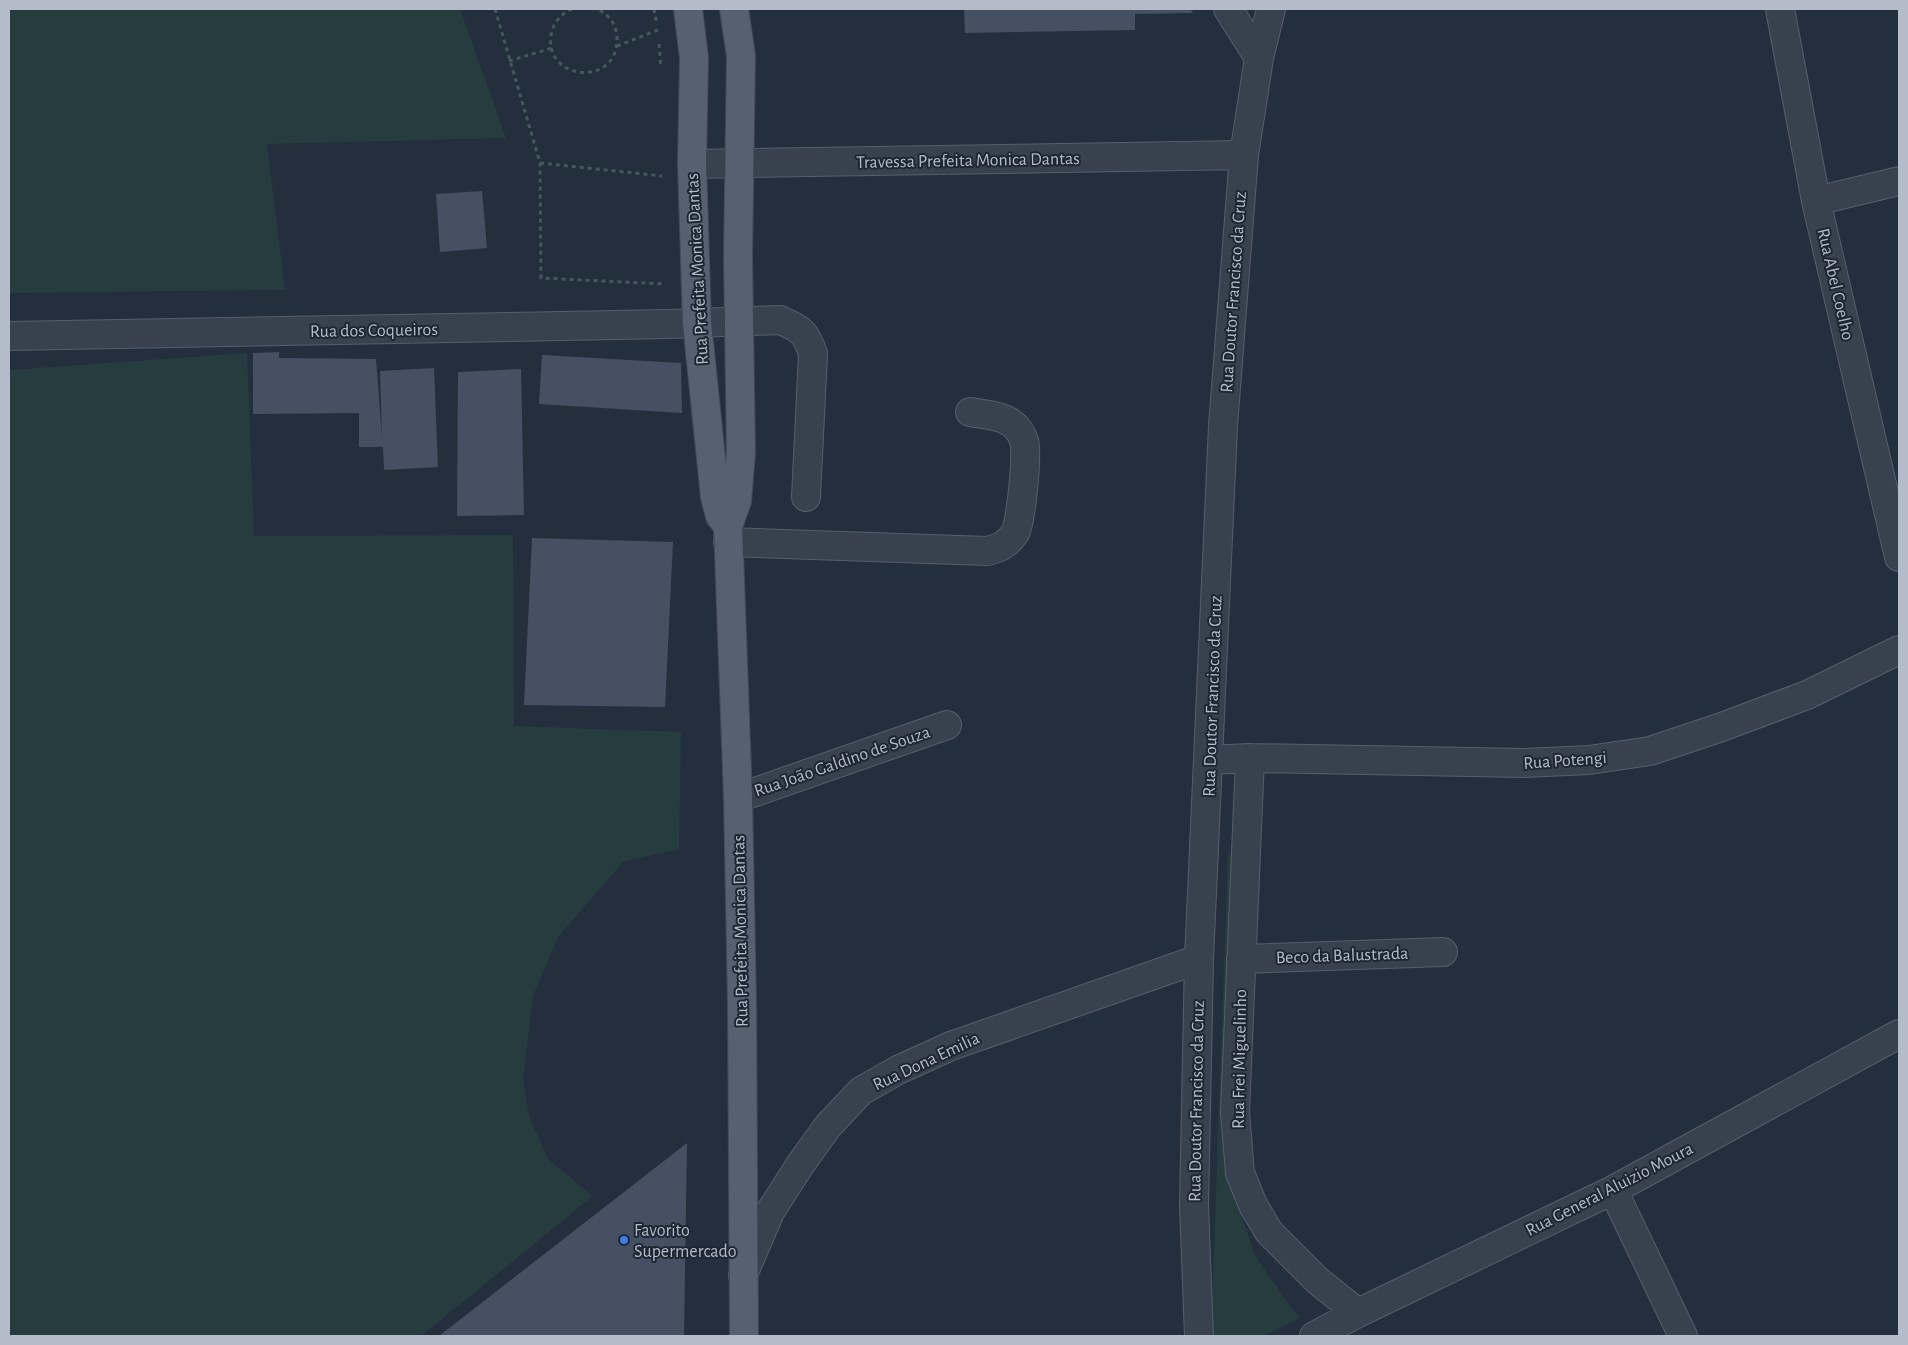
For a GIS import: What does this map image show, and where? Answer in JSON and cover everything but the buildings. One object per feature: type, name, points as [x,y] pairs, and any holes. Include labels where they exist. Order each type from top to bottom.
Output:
[{"type":"main road","name":"Rua Prefeita Monica Dantas","points":[[688,9],[694,58],[681,170],[715,497],[720,516],[728,534]]},
{"type":"main road","name":"Rua Prefeita Monica Dantas","points":[[734,9],[741,56],[738,164],[742,452],[737,501],[728,534],[738,798],[742,1013],[744,1336]]},
{"type":"street","points":[[1228,9],[1259,58]]},
{"type":"street","name":"Rua Doutor Francisco da Cruz","points":[[1199,1336],[1194,1206],[1199,959],[1223,426],[1244,155],[1259,58],[1270,9]]},
{"type":"street","name":"Rua Abel Coelho","points":[[1780,9],[1816,201],[1899,557]]},
{"type":"street","name":"Travessa Prefeita Monica Dantas","points":[[681,170],[738,164],[1244,155]]},
{"type":"street","points":[[1816,201],[1899,181]]},
{"type":"street","name":"Rua dos Coqueiros","points":[[9,336],[780,320],[796,326],[808,337],[813,354],[806,497]]},
{"type":"street","points":[[728,534],[987,551],[1000,548],[1008,542],[1016,531],[1019,519],[1025,454],[1024,441],[1018,429],[1008,421],[997,416],[970,412]]},
{"type":"street","name":"Rua Potengi","points":[[1209,760],[1250,758],[1524,764],[1589,760],[1650,751],[1719,728],[1807,695],[1899,650]]},
{"type":"street","name":"Rua João Galdino de Souza","points":[[738,798],[947,725]]},
{"type":"street","name":"Rua Frei Miguelinho","points":[[1250,758],[1235,1112],[1240,1173],[1246,1190],[1269,1232],[1318,1282],[1358,1313]]},
{"type":"street","name":"Beco da Balustrada","points":[[1241,959],[1443,952]]},
{"type":"street","name":"Rua Dona Emilia","points":[[743,1275],[770,1212],[800,1165],[828,1126],[861,1091],[898,1070],[951,1046],[1199,959]]},
{"type":"street","name":"Rua General Aluizio Moura","points":[[1314,1336],[1613,1190],[1899,1034]]},
{"type":"street","points":[[1613,1190],[1683,1336]]},
{"type":"path","points":[[495,9],[540,162],[542,278],[668,285]]},
{"type":"path","points":[[572,9],[559,17],[553,27],[550,37],[552,48],[556,59],[564,67],[574,72],[585,73],[596,71],[605,66],[613,57],[617,46],[615,25],[608,16],[597,9]]},
{"type":"path","points":[[617,46],[658,30]]},
{"type":"path","points":[[509,61],[552,48]]},
{"type":"path","points":[[540,162],[681,170]]},
{"type":"green space","points":[[9,9],[460,9],[506,138],[267,144],[285,290],[9,293]]},
{"type":"green space","points":[[247,353],[254,536],[513,535],[514,726],[681,732],[679,849],[623,862],[558,937],[533,996],[523,1080],[529,1116],[548,1159],[593,1196],[421,1336],[9,1336],[9,370]]},
{"type":"green space","points":[[1228,854],[1238,858],[1229,1178],[1255,1256],[1299,1318],[1264,1336],[1211,1336]]},
{"type":"place","name":"Favorito Supermercado","points":[[624,1240]]}]
